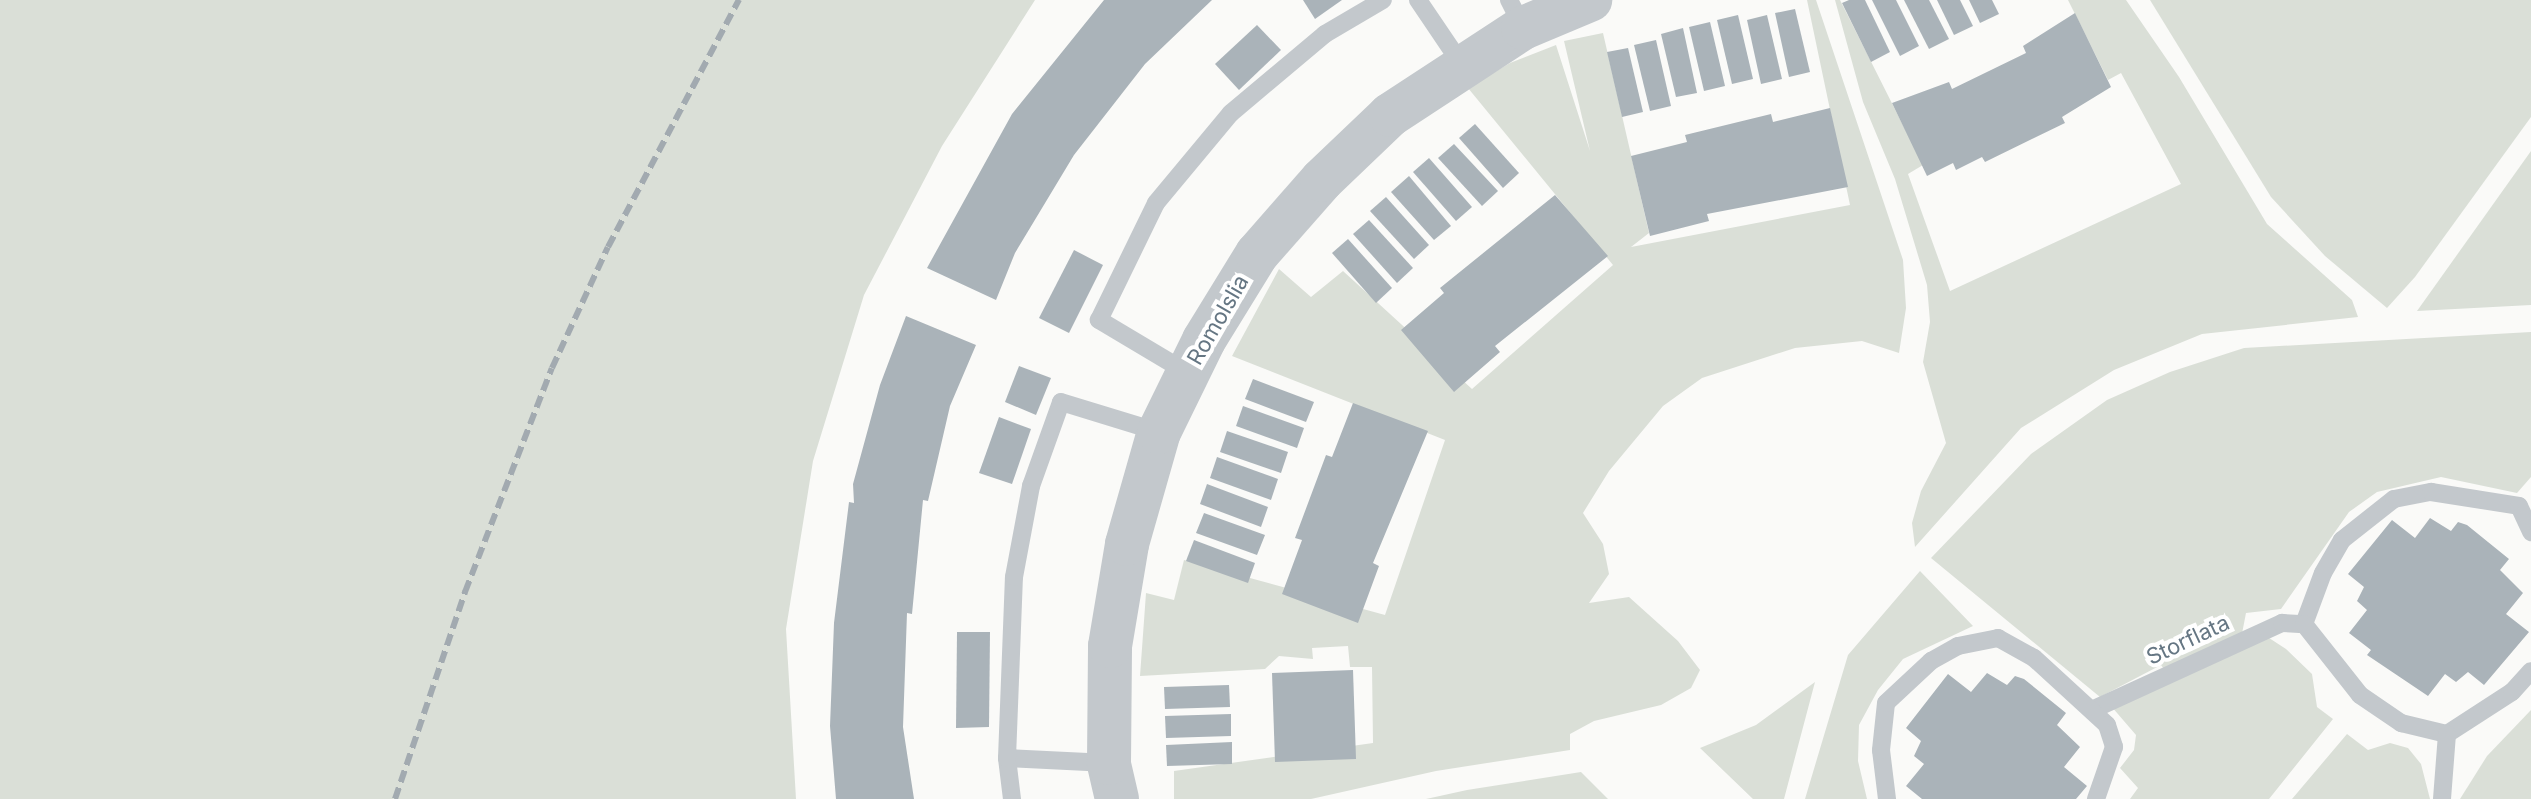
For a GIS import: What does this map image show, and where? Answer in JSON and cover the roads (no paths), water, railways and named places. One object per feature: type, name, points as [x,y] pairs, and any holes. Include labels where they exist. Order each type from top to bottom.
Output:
[{"type":"street","name":"Romolslia","points":[[1113,781],[1110,646],[1127,544],[1159,432],[1188,373],[1257,254],[1322,180],[1390,115],[1462,65],[1516,14],[1590,0]]},
{"type":"lane","points":[[1188,373],[1099,320],[1156,203],[1231,113],[1325,34],[1383,0]]},
{"type":"lane","points":[[1418,0],[1462,65]]},
{"type":"lane","points":[[1012,799],[1007,758],[1014,577],[1031,486],[1061,402],[1159,432]]},
{"type":"lane","points":[[2531,532],[2519,506],[2431,492],[2394,499],[2342,540],[2323,573],[2304,624],[2360,695],[2401,723],[2447,734],[2512,692],[2531,671]]},
{"type":"lane","name":"Storflata","points":[[2094,709],[2282,623],[2304,624]]},
{"type":"lane","points":[[1887,799],[1881,750],[1886,703],[1931,661],[1958,646],[1998,638],[2034,658],[2094,709],[2107,725],[2114,747],[2096,799]]},
{"type":"lane","points":[[2442,799],[2447,734]]},
{"type":"lane","points":[[1007,758],[1113,781]]},
{"type":"railway","points":[[395,799],[465,592],[552,368],[608,247],[739,0]]}]
